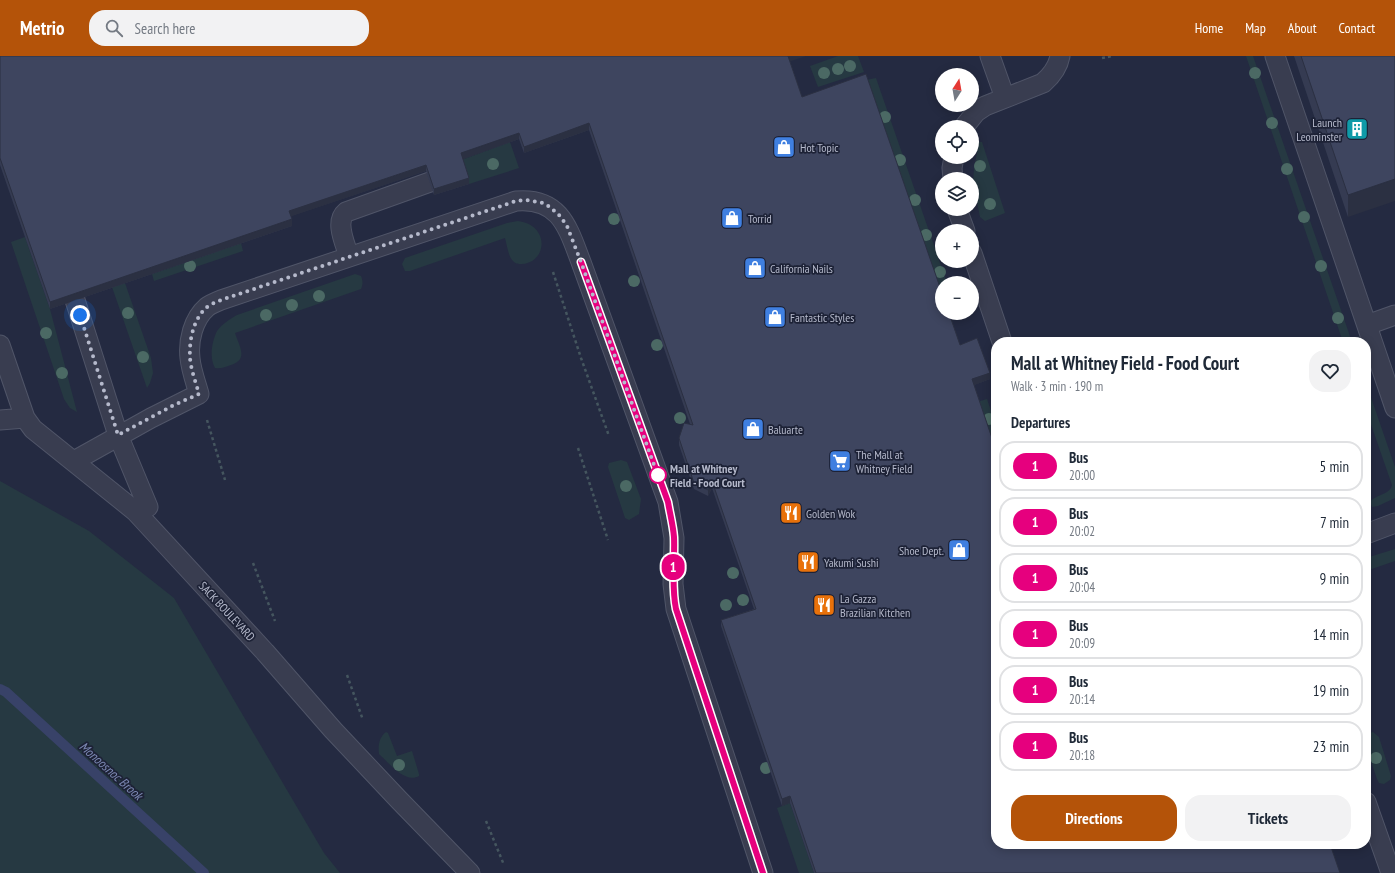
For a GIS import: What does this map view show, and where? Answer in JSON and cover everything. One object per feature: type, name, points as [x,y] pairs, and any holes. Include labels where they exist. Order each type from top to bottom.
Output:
[{"type":"lane","points":[[990,56],[1005,98]]},
{"type":"lane","points":[[970,120],[976,112],[985,106],[1043,83],[1049,78],[1055,69],[1060,56]]},
{"type":"lane","points":[[1275,56],[1395,408]]},
{"type":"lane","points":[[349,257],[340,220],[346,212],[430,182]]},
{"type":"lane","points":[[74,461],[118,435],[174,405],[199,394],[190,360],[191,338],[194,327],[200,315],[208,307],[221,300],[516,201],[526,200],[543,203],[550,207],[560,216],[567,226],[668,502],[674,538],[673,584],[676,609],[763,873]]},
{"type":"lane","points":[[977,268],[1000,337]]},
{"type":"lane","points":[[75,300],[118,435],[148,507]]},
{"type":"lane","points":[[1367,325],[1395,315]]},
{"type":"lane","name":"SACK BOULEVARD","points":[[2,354],[24,418],[33,429],[135,511],[265,652],[333,730],[470,873]]},
{"type":"lane","points":[[0,420],[24,418]]},
{"type":"lane","points":[[1371,532],[1395,523]]},
{"type":"lane","points":[[1371,816],[1391,873]]},
{"type":"path","points":[[1102,58],[1113,56]]},
{"type":"path","points":[[553,272],[581,358],[609,436]]},
{"type":"path","points":[[199,394],[225,480]]},
{"type":"path","points":[[578,448],[608,540]]},
{"type":"path","points":[[253,563],[276,623]]},
{"type":"path","points":[[347,675],[363,720]]},
{"type":"path","points":[[486,821],[504,865]]},
{"type":"shaded area","points":[[838,56],[858,56],[864,72],[818,87],[810,66]]},
{"type":"shaded area","points":[[1246,56],[1253,56],[1350,337],[1341,337]]},
{"type":"shaded area","points":[[876,78],[935,248],[935,268],[942,268],[945,276],[935,276],[935,279],[866,80]]},
{"type":"shaded area","points":[[510,142],[519,168],[469,184],[461,160]]},
{"type":"shaded area","points":[[979,142],[982,142],[1005,213],[985,221],[980,217],[979,172],[974,172],[975,164],[979,164]]},
{"type":"shaded area","points":[[518,221],[532,226],[537,231],[542,243],[538,255],[529,263],[518,264],[511,259],[505,238],[410,271],[405,271],[402,264],[405,258],[507,223]]},
{"type":"shaded area","points":[[25,237],[50,309],[77,412],[70,408],[64,399],[11,242]]},
{"type":"shaded area","points":[[241,243],[243,251],[154,281],[152,274]]},
{"type":"shaded area","points":[[355,274],[361,276],[361,289],[235,333],[241,352],[240,359],[231,365],[215,368],[212,359],[214,340],[217,331],[229,320],[237,315]]},
{"type":"shaded area","points":[[125,283],[151,358],[153,373],[147,388],[112,287]]},
{"type":"shaded area","points":[[1371,397],[1395,467],[1395,498],[1378,506],[1372,507],[1371,501],[1389,491],[1392,485],[1371,424]]},
{"type":"shaded area","points":[[987,399],[991,411],[991,442],[977,402]]},
{"type":"shaded area","points":[[621,460],[627,462],[641,499],[639,514],[629,520],[625,518],[608,467],[609,463]]},
{"type":"shaded area","points":[[0,481],[89,531],[174,598],[324,853],[340,873],[0,873]]},
{"type":"shaded area","points":[[1395,549],[1395,561],[1371,569],[1371,556]]},
{"type":"shaded area","points":[[386,732],[388,733],[397,756],[412,751],[419,776],[414,778],[403,775],[392,767],[379,754],[380,742],[382,736]]},
{"type":"shaded area","points":[[1373,732],[1379,737],[1391,776],[1390,780],[1384,784],[1379,783],[1371,762],[1371,733]]},
{"type":"shaded area","points":[[790,803],[814,873],[799,873],[777,808]]},
{"type":"building","name":"The Mall at Whitney Field","points":[[0,56],[788,56],[802,97],[866,74],[936,276],[935,320],[951,320],[960,345],[977,338],[990,373],[972,379],[991,435],[991,849],[1332,849],[1340,873],[816,873],[790,796],[782,799],[721,620],[756,609],[712,481],[708,490],[694,483],[679,438],[684,423],[693,425],[589,123],[524,147],[519,133],[461,153],[469,178],[434,189],[426,165],[289,211],[292,219],[50,302],[0,158]]},
{"type":"building","name":"Launch Leominster","points":[[1301,56],[1395,56],[1395,179],[1348,195]]},
{"type":"waterway","name":"Monoosnoc Brook","points":[[0,689],[6,692],[204,873]]},
{"type":"bus line","name":"1","points":[[581,262],[668,502],[674,538],[673,584],[676,609],[763,873]]},
{"type":"place","name":"Launch Leominster","points":[[1357,129]]},
{"type":"place","name":"Hot Topic","points":[[784,147]]},
{"type":"place","name":"Torrid","points":[[732,218]]},
{"type":"place","name":"California Nails","points":[[755,268]]},
{"type":"place","name":"Fantastic Styles","points":[[775,317]]},
{"type":"place","name":"Baluarte","points":[[753,429]]},
{"type":"place","name":"The Mall at Whitney Field","points":[[840,461]]},
{"type":"place","name":"Mall at Whitney Field - Food Court","points":[[658,475]]},
{"type":"place","name":"Golden Wok","points":[[791,513]]},
{"type":"place","name":"Shoe Dept.","points":[[959,550]]},
{"type":"place","name":"Yakumi Sushi","points":[[808,562]]},
{"type":"place","name":"La Gazza Brazilian Kitchen","points":[[824,605]]},
{"type":"route","points":[[80,315],[118,435],[174,405],[199,394],[190,360],[191,338],[194,327],[200,315],[208,307],[221,300],[516,201],[526,200],[543,203],[560,216],[567,226],[658,475]]}]
